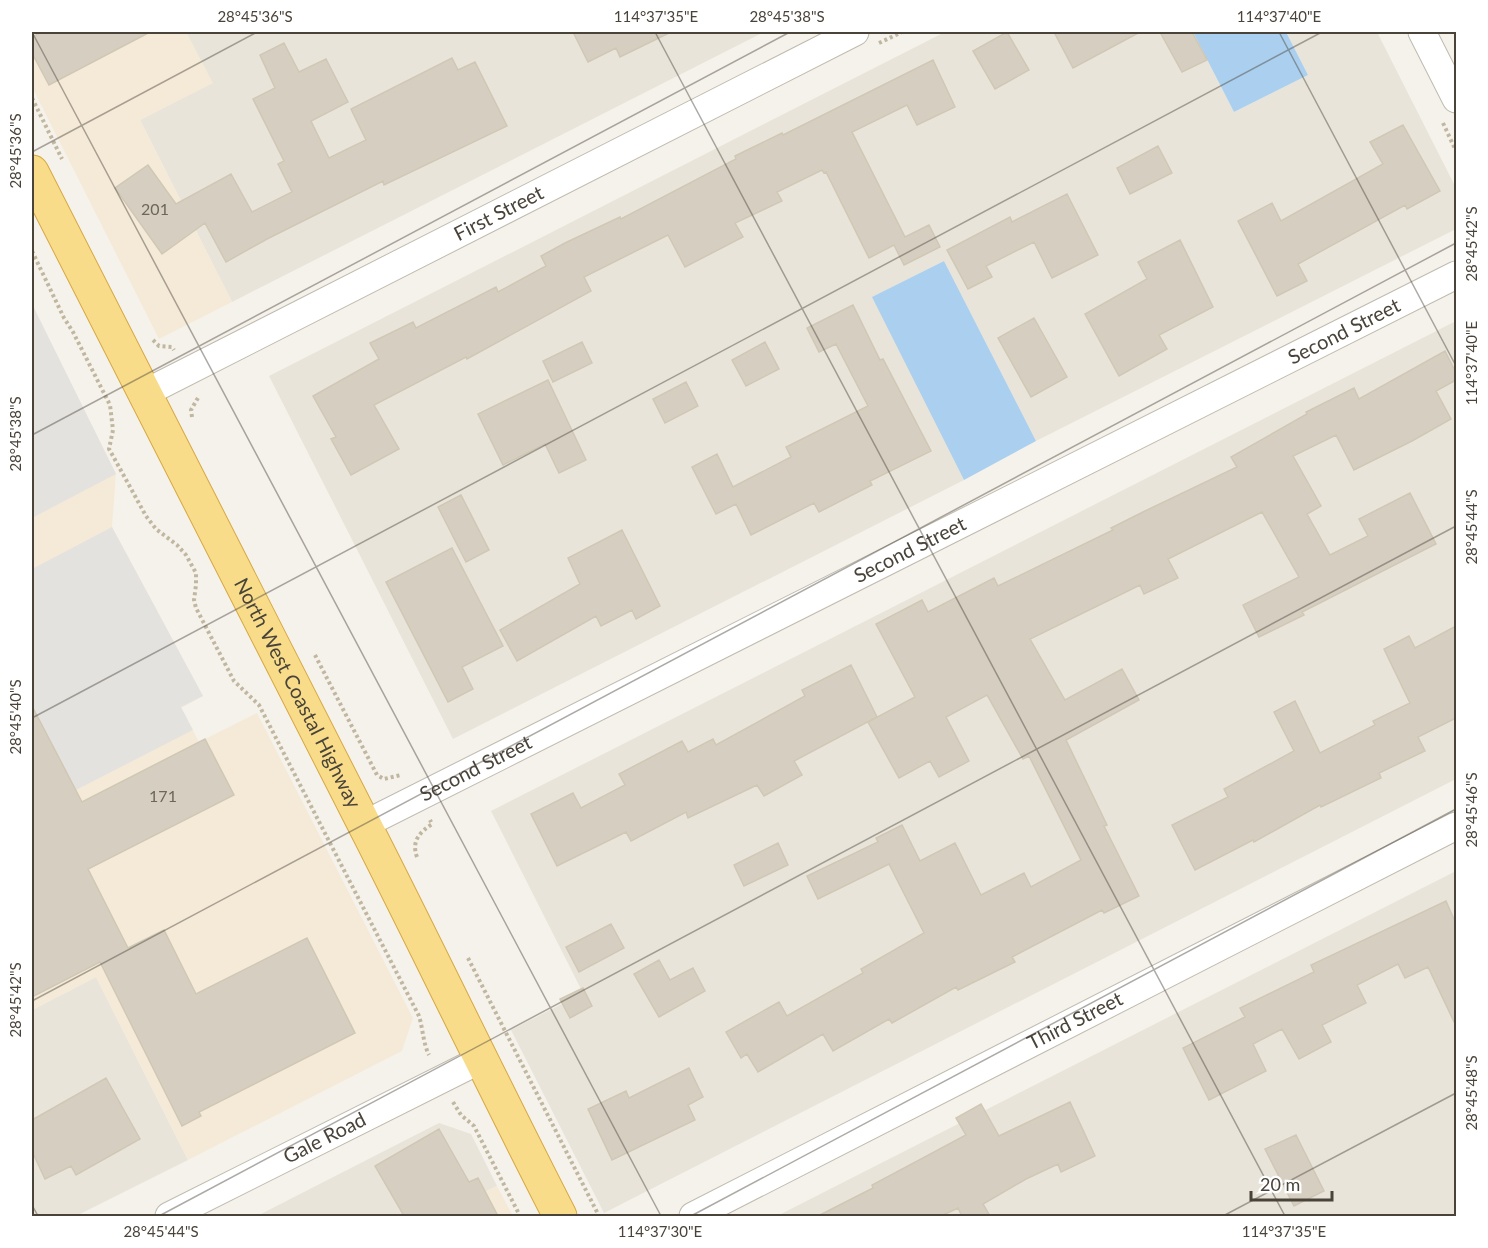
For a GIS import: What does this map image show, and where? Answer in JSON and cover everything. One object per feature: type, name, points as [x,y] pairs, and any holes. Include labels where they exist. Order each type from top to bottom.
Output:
[{"type":"highway","name":"North West Coastal Highway","points":[[32,172],[143,394],[365,824],[480,1060],[560,1216]]},
{"type":"street","name":"First Street","points":[[143,394],[855,32]]},
{"type":"street","points":[[1422,32],[1456,99]]},
{"type":"street","name":"Second Street","points":[[365,824],[1456,275]]},
{"type":"street","name":"Third Street","points":[[693,1216],[1456,825]]},
{"type":"street","name":"Gale Road","points":[[169,1216],[480,1060]]},
{"type":"path","points":[[32,98],[63,162]]},
{"type":"path","points":[[32,251],[110,405],[113,430],[110,449],[113,456],[131,491],[156,529],[177,545],[186,555],[196,573],[194,600],[196,608],[234,681],[259,705],[419,1016],[424,1031],[424,1047],[429,1055]]},
{"type":"path","points":[[148,331],[159,346],[172,347]]},
{"type":"path","points":[[197,426],[191,416],[191,410],[199,395]]},
{"type":"path","points":[[312,648],[377,775],[384,779],[399,774],[407,776]]},
{"type":"path","points":[[419,862],[415,851],[416,840],[421,831],[432,824]]},
{"type":"path","points":[[467,956],[599,1216]]},
{"type":"path","points":[[454,1105],[461,1115],[474,1126],[520,1216]]},
{"type":"shaded area","points":[[32,32],[186,32],[213,83],[140,120],[232,302],[159,339],[32,87]]},
{"type":"shaded area","points":[[186,32],[764,32],[232,302],[140,120],[212,83]]},
{"type":"shaded area","points":[[945,32],[1193,32],[1234,112],[1308,75],[1286,32],[1377,32],[1456,188],[1456,229],[1036,441],[944,261],[873,297],[964,480],[453,739],[269,376]]},
{"type":"shaded area","points":[[32,304],[116,474],[112,527],[203,696],[181,708],[199,742],[257,713],[413,1018],[402,1051],[188,1160],[96,977],[32,1010]]},
{"type":"shaded area","points":[[32,304],[116,474],[32,518]]},
{"type":"shaded area","points":[[1456,321],[1456,779],[604,1213],[511,1030],[583,993],[491,811]]},
{"type":"shaded area","points":[[112,527],[203,696],[181,707],[193,730],[76,790],[32,706],[32,569]]},
{"type":"shaded area","points":[[1456,871],[1456,1216],[777,1216]]},
{"type":"shaded area","points":[[96,977],[188,1160],[76,1216],[32,1216],[32,1010]]},
{"type":"shaded area","points":[[439,1123],[471,1134],[497,1186],[437,1216],[257,1216]]},
{"type":"shaded area","points":[[497,1186],[513,1216],[437,1216]]},
{"type":"water","points":[[1193,32],[1286,32],[1308,75],[1234,112]]},
{"type":"water","points":[[944,261],[1036,441],[964,480],[872,297]]},
{"type":"building","points":[[42,32],[150,32],[49,85],[32,53],[32,37]]},
{"type":"building","points":[[573,32],[671,32],[620,57],[616,48],[588,62]]},
{"type":"building","points":[[1007,32],[1029,70],[995,89],[973,51]]},
{"type":"building","points":[[1054,32],[1140,32],[1073,68]]},
{"type":"building","points":[[1160,32],[1192,32],[1207,60],[1182,72]]},
{"type":"building","points":[[284,43],[299,72],[326,59],[348,102],[311,121],[329,158],[366,140],[351,109],[452,58],[458,70],[475,62],[507,126],[384,185],[383,181],[226,262],[205,223],[162,254],[115,188],[148,165],[176,204],[231,174],[252,212],[292,192],[278,164],[284,161],[253,99],[275,88],[260,55]]},
{"type":"building","points":[[933,60],[955,107],[917,125],[907,105],[852,132],[905,237],[929,225],[940,247],[904,265],[894,245],[869,258],[826,172],[822,170],[777,192],[782,201],[735,223],[743,237],[685,267],[668,235],[584,277],[591,291],[467,359],[466,357],[374,405],[399,449],[351,475],[331,439],[336,437],[313,396],[379,359],[370,343],[413,322],[416,328],[496,287],[498,292],[546,266],[541,256],[565,243],[620,217],[621,219],[736,159],[735,156],[782,133],[783,135]]},
{"type":"building","points":[[1403,125],[1440,191],[1407,209],[1405,205],[1298,264],[1307,281],[1277,296],[1238,221],[1272,203],[1281,221],[1383,164],[1370,142]]},
{"type":"building","points":[[1158,146],[1172,173],[1130,194],[1117,168]]},
{"type":"building","points":[[1067,194],[1098,255],[1052,278],[1034,242],[986,266],[992,277],[968,289],[947,250],[1010,217],[1012,222]]},
{"type":"building","points":[[1180,240],[1213,307],[1159,335],[1167,349],[1119,376],[1085,314],[1147,279],[1138,262]]},
{"type":"building","points":[[853,305],[880,360],[883,359],[931,451],[870,481],[872,485],[819,512],[814,503],[751,535],[736,504],[716,514],[692,467],[717,454],[733,487],[791,457],[786,447],[868,406],[836,344],[819,352],[807,328]]},
{"type":"building","points":[[1034,318],[1067,377],[1031,397],[998,338]]},
{"type":"building","points":[[582,342],[592,363],[553,382],[543,361]]},
{"type":"building","points":[[765,342],[779,369],[746,386],[732,360]]},
{"type":"building","points":[[1445,351],[1456,373],[1456,380],[1436,391],[1451,419],[1354,470],[1336,435],[1293,456],[1321,506],[1307,514],[1330,555],[1368,536],[1359,519],[1410,493],[1436,544],[1302,612],[1304,615],[1259,637],[1243,605],[1299,577],[1262,512],[1168,559],[1178,578],[1144,594],[1140,585],[1030,639],[1065,700],[1122,669],[1139,700],[1066,740],[1107,825],[1104,826],[1139,896],[1104,913],[1102,910],[1012,957],[1015,962],[958,990],[956,987],[892,1023],[889,1019],[833,1051],[823,1034],[758,1072],[747,1054],[741,1058],[726,1032],[779,1002],[787,1016],[863,973],[861,969],[924,933],[889,864],[818,899],[807,876],[878,842],[876,838],[902,825],[920,861],[955,843],[981,895],[1024,873],[1031,887],[1081,860],[1029,756],[1023,759],[987,695],[946,717],[969,761],[939,777],[930,761],[899,778],[868,722],[915,697],[876,624],[922,600],[928,612],[994,578],[998,586],[1237,467],[1231,457],[1307,414],[1306,412],[1354,388],[1359,399]]},
{"type":"building","points":[[548,380],[586,460],[559,473],[545,444],[503,465],[478,414]]},
{"type":"building","points":[[686,382],[698,406],[665,423],[653,399]]},
{"type":"building","points":[[461,495],[489,550],[466,562],[438,507]]},
{"type":"building","points":[[622,530],[660,606],[636,619],[632,610],[601,626],[596,616],[517,661],[500,630],[580,584],[568,558]]},
{"type":"building","points":[[452,548],[503,646],[462,667],[473,689],[448,702],[386,582]]},
{"type":"building","points":[[1456,626],[1456,718],[1418,737],[1425,751],[1379,773],[1381,778],[1321,807],[1320,805],[1254,842],[1253,840],[1195,870],[1172,825],[1228,797],[1224,789],[1294,751],[1274,712],[1295,701],[1320,753],[1375,725],[1373,721],[1410,703],[1384,649],[1409,636],[1415,648]]},
{"type":"building","points":[[851,665],[877,717],[794,761],[802,775],[764,796],[757,785],[688,818],[686,812],[631,841],[626,832],[557,866],[531,814],[573,793],[581,808],[625,785],[619,774],[682,741],[688,752],[713,739],[716,745],[805,696],[802,690]]},
{"type":"building","points":[[32,706],[82,802],[205,739],[234,795],[88,869],[128,948],[164,930],[196,994],[307,938],[355,1033],[199,1112],[201,1116],[182,1126],[100,962],[32,997]]},
{"type":"building","points":[[778,843],[788,865],[744,886],[734,865]]},
{"type":"building","points":[[1446,901],[1456,924],[1456,1026],[1428,967],[1405,978],[1398,964],[1357,985],[1366,1003],[1322,1025],[1331,1042],[1299,1059],[1282,1029],[1253,1044],[1266,1071],[1209,1100],[1183,1048],[1245,1017],[1240,1008],[1314,972],[1311,965]]},
{"type":"building","points":[[611,924],[624,948],[579,972],[566,947]]},
{"type":"building","points":[[659,960],[670,980],[693,968],[705,991],[659,1017],[634,974]]},
{"type":"building","points":[[583,988],[592,1006],[570,1018],[560,999]]},
{"type":"building","points":[[689,1068],[703,1097],[688,1105],[695,1120],[612,1160],[588,1109],[626,1091],[629,1098]]},
{"type":"building","points":[[106,1078],[140,1139],[76,1175],[71,1166],[45,1179],[32,1151],[32,1120]]},
{"type":"building","points":[[1070,1102],[1095,1156],[1061,1172],[1058,1164],[1026,1179],[983,1204],[990,1216],[962,1216],[958,1208],[941,1216],[818,1216],[873,1188],[872,1185],[966,1135],[956,1118],[981,1104],[999,1136]]},
{"type":"building","points":[[439,1129],[469,1182],[478,1178],[498,1216],[404,1216],[375,1166]]},
{"type":"building","points":[[1296,1135],[1324,1191],[1294,1206],[1265,1149]]}]
